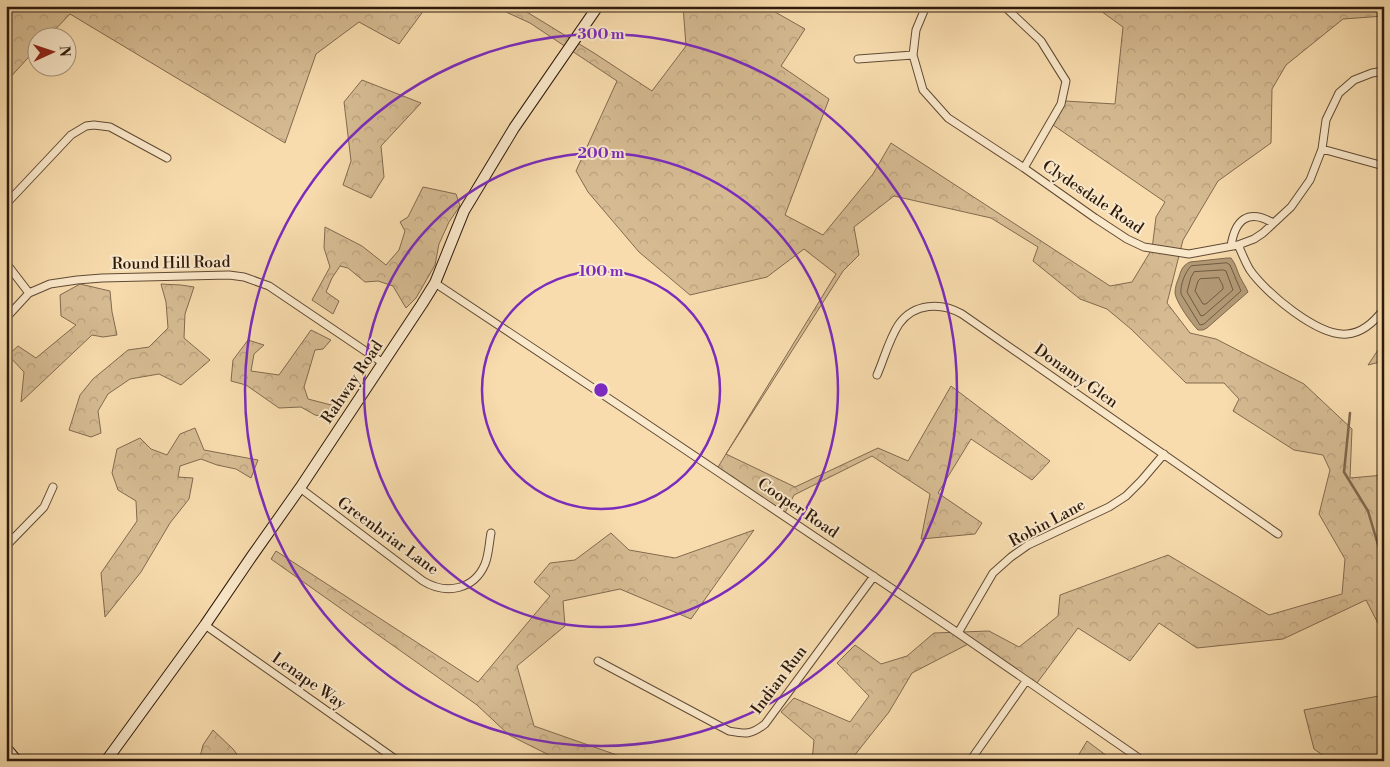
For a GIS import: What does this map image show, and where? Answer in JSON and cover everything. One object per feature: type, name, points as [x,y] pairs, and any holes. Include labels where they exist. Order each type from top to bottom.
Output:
[{"type":"street","name":"Rahway Road","points":[[106,761],[205,625],[300,488],[383,363],[435,283],[464,211],[514,128],[598,6]]},
{"type":"street","name":"Clydesdale Road","points":[[926,6],[916,30],[913,55],[923,90],[948,118],[1127,239],[1144,247],[1189,254],[1235,246],[1254,239],[1274,223],[1291,207],[1310,180],[1322,150],[1326,120],[1339,92],[1354,80],[1372,73],[1384,71]]},
{"type":"street","points":[[1004,6],[1041,41],[1066,81],[1061,104],[1024,168]]},
{"type":"street","points":[[858,59],[913,55]]},
{"type":"street","points":[[6,204],[71,134],[86,126],[102,125],[110,127],[167,158]]},
{"type":"street","points":[[1322,150],[1380,165],[1384,168]]},
{"type":"street","points":[[1274,223],[1264,217],[1253,216],[1244,219],[1237,226],[1233,236],[1235,246],[1270,294],[1303,318],[1332,333],[1346,335],[1368,326],[1384,309]]},
{"type":"street","points":[[6,263],[29,293]]},
{"type":"street","name":"Round Hill Road","points":[[6,318],[29,293],[50,284],[77,280],[229,275],[244,277],[269,286],[383,363]]},
{"type":"street","name":"Cooper Road","points":[[435,283],[874,576],[1143,761]]},
{"type":"street","name":"Donamy Glen","points":[[877,375],[893,336],[901,322],[908,315],[921,308],[930,306],[949,308],[962,314],[1278,534]]},
{"type":"street","name":"Robin Lane","points":[[958,633],[993,573],[1011,557],[1028,545],[1109,507],[1126,496],[1141,482],[1164,454]]},
{"type":"street","points":[[6,546],[44,507],[53,487]]},
{"type":"street","name":"Greenbriar Lane","points":[[300,488],[423,581],[438,588],[464,586],[478,576],[486,561],[491,533]]},
{"type":"street","name":"Indian Run","points":[[598,661],[729,731],[744,734],[755,732],[764,724],[874,576]]},
{"type":"street","name":"Lenape Way","points":[[205,625],[398,761]]},
{"type":"street","points":[[970,761],[1026,681]]},
{"type":"street","points":[[6,748],[17,761]]},
{"type":"green space","points":[[6,6],[427,6],[399,44],[359,22],[316,54],[285,143],[70,14],[57,28],[28,28],[28,58],[6,82]]},
{"type":"green space","points":[[493,6],[517,6],[652,91],[686,46],[683,6],[768,8],[805,29],[781,66],[829,99],[785,215],[823,235],[873,174],[891,143],[1110,286],[1132,282],[1152,249],[1156,217],[1165,202],[1053,125],[1065,101],[1115,104],[1123,27],[1094,6],[1384,6],[1384,16],[1343,19],[1286,65],[1272,89],[1271,143],[1218,181],[1183,240],[1167,303],[1190,333],[1216,339],[1304,384],[1352,429],[1350,478],[1384,475],[1384,557],[1380,580],[1384,587],[1384,635],[1366,600],[1283,639],[1197,648],[1159,623],[1130,661],[1078,628],[1034,687],[972,642],[912,673],[889,712],[850,761],[812,761],[814,740],[781,712],[794,698],[850,722],[869,696],[837,663],[855,645],[881,664],[907,656],[934,633],[989,631],[1019,647],[1058,616],[1060,595],[1168,555],[1269,615],[1342,594],[1345,559],[1319,514],[1330,470],[1323,455],[1294,450],[1233,411],[1239,399],[1224,383],[1186,383],[1131,329],[1107,309],[1080,299],[1033,261],[1038,247],[991,218],[894,196],[854,227],[859,255],[843,271],[726,454],[836,274],[804,249],[767,277],[690,295],[639,252],[588,192],[576,171],[617,81],[530,23]]},
{"type":"green space","points":[[362,80],[421,103],[381,146],[384,177],[371,198],[343,185],[351,161],[344,102]]},
{"type":"green space","points":[[423,187],[456,194],[460,206],[449,222],[439,244],[435,265],[416,298],[406,308],[393,286],[378,281],[365,282],[348,268],[340,266],[326,292],[339,301],[333,314],[312,300],[330,267],[324,248],[325,227],[362,246],[386,265],[399,250],[405,231],[400,222],[408,217]]},
{"type":"green space","points":[[80,284],[110,291],[117,335],[103,337],[92,335],[21,402],[24,372],[8,355],[18,346],[36,358],[76,325],[61,316],[60,295]]},
{"type":"green space","points":[[161,284],[194,287],[185,314],[184,338],[210,360],[181,385],[159,374],[130,379],[108,394],[98,411],[101,433],[91,437],[69,430],[80,395],[93,379],[128,350],[149,347],[168,328],[166,302]]},
{"type":"green space","points":[[311,330],[331,340],[323,349],[315,350],[304,387],[308,399],[335,406],[332,418],[315,415],[301,407],[279,408],[246,385],[231,381],[233,360],[248,340],[264,345],[254,354],[251,371],[279,375]]},
{"type":"green space","points":[[1384,341],[1384,361],[1368,365]]},
{"type":"green space","points":[[951,386],[1050,461],[1032,480],[971,439],[938,493],[982,523],[975,534],[921,539],[930,494],[872,456],[794,495],[783,517],[715,472],[726,454],[795,487],[878,448],[908,461]]},
{"type":"green space","points":[[195,428],[204,450],[258,460],[251,478],[236,469],[201,459],[180,466],[178,477],[193,478],[189,499],[170,523],[141,572],[105,617],[101,573],[137,521],[136,501],[118,490],[112,473],[117,449],[140,438],[151,449],[167,455],[180,434]]},
{"type":"green space","points":[[754,530],[691,619],[620,589],[563,601],[565,626],[517,666],[534,726],[634,761],[561,761],[509,735],[477,705],[271,559],[276,551],[478,682],[550,596],[534,582],[550,563],[575,560],[611,533],[629,550],[675,558]]},
{"type":"green space","points":[[1384,695],[1384,761],[1331,761],[1314,749],[1304,710]]},
{"type":"green space","points":[[213,730],[233,749],[242,761],[199,761],[203,745]]},
{"type":"green space","points":[[1087,741],[1107,756],[1104,761],[1075,761]]},
{"type":"water","points":[[1227,258],[1233,260],[1248,292],[1207,328],[1198,330],[1184,312],[1176,297],[1175,289],[1181,272],[1184,266],[1190,262]]},
{"type":"waterway","points":[[1350,413],[1344,472],[1368,511],[1384,565]]}]
